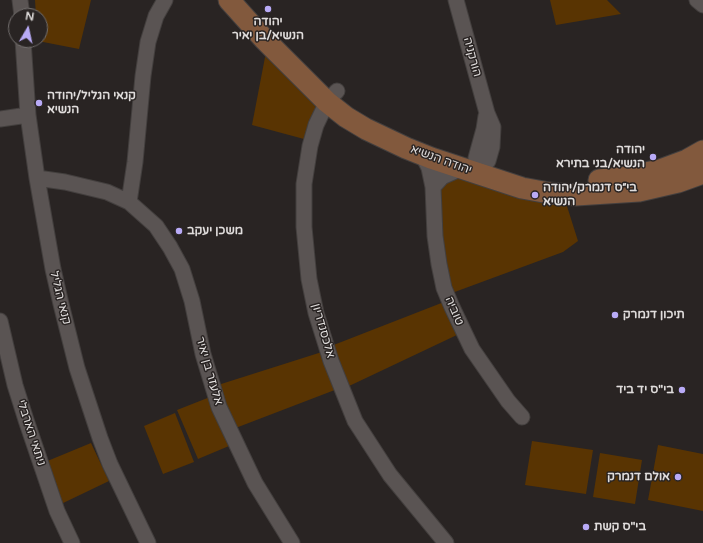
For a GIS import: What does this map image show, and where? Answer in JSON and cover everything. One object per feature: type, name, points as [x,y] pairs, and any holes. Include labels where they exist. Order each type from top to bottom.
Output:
[{"type":"street","points":[[130,202],[148,42],[156,16],[165,0]]},
{"type":"street","name":"יהודה הנשיא","points":[[229,0],[264,39],[332,97],[354,105],[373,117],[522,188],[576,195],[639,191],[678,182],[703,174]]},
{"type":"street","name":"יהודה הנשיא","points":[[248,0],[332,97],[346,117],[366,129],[422,154],[526,174],[577,180],[638,175],[660,170],[687,160],[703,151]]},
{"type":"street","name":"הורקניה","points":[[456,0],[493,135],[492,147],[476,165]]},
{"type":"street","points":[[697,0],[703,5]]},
{"type":"street","name":"קנאי הגליל","points":[[24,48],[28,115],[37,178],[53,269],[74,354],[90,411],[110,464],[148,543]]},
{"type":"street","name":"אלכסנדריון","points":[[332,97],[316,125],[310,146],[304,184],[304,227],[309,279],[316,313],[331,361],[355,420],[390,475],[446,543]]},
{"type":"street","points":[[0,119],[28,115]]},
{"type":"street","name":"טוביה","points":[[422,154],[429,168],[433,187],[435,236],[444,288],[472,349],[508,401],[522,417]]},
{"type":"street","points":[[433,187],[442,177],[476,165]]},
{"type":"street","name":"אלעזר בן יאיר","points":[[37,178],[86,186],[107,192],[130,202],[156,226],[182,268],[192,301],[203,354],[219,406],[255,483],[292,543]]},
{"type":"street","name":"ניתאי הארבלי","points":[[0,321],[28,427],[58,511],[72,543]]},
{"type":"shaded area","points":[[35,0],[91,0],[79,49],[48,43],[48,8],[36,8]]},
{"type":"shaded area","points":[[550,0],[607,0],[621,14],[556,25]]},
{"type":"shaded area","points":[[266,52],[319,108],[304,139],[252,125]]},
{"type":"shaded area","points":[[463,177],[566,203],[578,241],[563,252],[452,293],[443,252],[439,193],[445,183],[452,179]]},
{"type":"shaded area","points":[[444,302],[459,334],[347,387],[331,346]]},
{"type":"shaded area","points":[[325,351],[340,388],[233,429],[218,385]]},
{"type":"shaded area","points":[[210,397],[229,446],[198,459],[177,410]]},
{"type":"shaded area","points":[[175,413],[194,462],[163,474],[144,426]]},
{"type":"shaded area","points":[[532,441],[593,450],[586,494],[525,485]]},
{"type":"shaded area","points":[[91,443],[109,481],[59,505],[45,462]]},
{"type":"shaded area","name":"אולם דנמרק","points":[[658,445],[703,454],[703,511],[648,500]]},
{"type":"shaded area","points":[[600,453],[642,460],[635,504],[593,497]]},
{"type":"place","name":"יהודה הנשיא/בן יאיר","points":[[268,9]]},
{"type":"place","name":"קנאי הגליל/יהודה הנשיא","points":[[39,103]]},
{"type":"place","name":"יהודה הנשיא/בני בתירא","points":[[653,157]]},
{"type":"place","name":"בי״ס דנמרק/יהודה הנשיא","points":[[535,195]]},
{"type":"place","name":"משכן יעקב","points":[[179,231]]},
{"type":"place","name":"תיכון דנמרק","points":[[615,315]]},
{"type":"place","name":"בי\"ס יד ביד","points":[[682,390]]},
{"type":"place","name":"אולם דנמרק","points":[[678,477]]},
{"type":"place","name":"בי\"ס קשת","points":[[586,527]]}]
